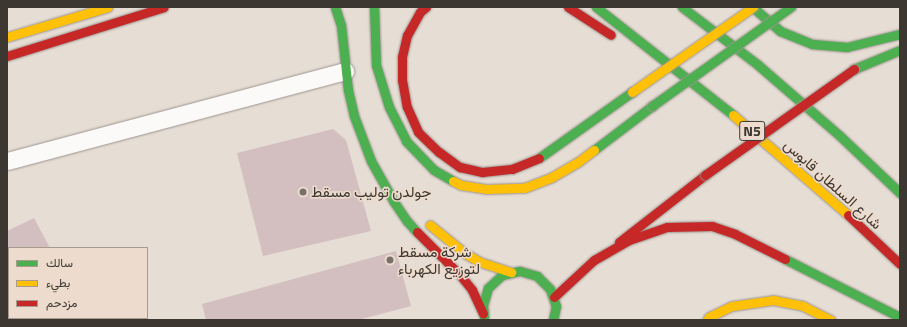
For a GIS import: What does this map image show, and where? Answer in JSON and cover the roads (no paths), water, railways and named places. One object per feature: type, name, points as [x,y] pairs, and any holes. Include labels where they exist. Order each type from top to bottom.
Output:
[{"type":"main road","points":[[7,37],[108,7]]},
{"type":"main road","points":[[7,56],[164,7]]},
{"type":"main road","points":[[334,7],[341,25],[345,71],[354,116],[362,139],[382,182],[407,221],[466,282],[484,317]]},
{"type":"main road","points":[[374,7],[376,65],[389,107],[406,141],[434,170],[461,185],[486,189],[524,188],[552,177],[578,162],[652,106],[791,7]]},
{"type":"main road","points":[[426,7],[420,12],[407,35],[402,57],[402,80],[407,107],[418,132],[439,152],[460,167],[482,172],[512,169],[534,161],[752,7],[780,31],[812,44],[847,46],[864,44],[900,34]]},
{"type":"main road","points":[[568,7],[619,40]]},
{"type":"main road","name":"شارع السلطان قابوس","points":[[596,7],[739,120],[844,212],[900,264]]},
{"type":"main road","points":[[682,7],[758,65],[840,136],[900,193]]},
{"type":"main road","points":[[739,16],[746,7]]},
{"type":"main road","points":[[553,320],[555,302],[578,273],[705,175],[854,69],[900,50]]},
{"type":"main road","points":[[639,53],[739,120]]},
{"type":"main road","points":[[424,218],[440,235],[466,254],[480,262],[511,272]]},
{"type":"main road","points":[[611,249],[648,232],[667,227],[683,225],[712,226],[735,234],[900,317]]},
{"type":"main road","points":[[484,317],[483,305],[488,288],[502,275],[520,271],[537,276],[550,289],[555,302],[565,316]]},
{"type":"main road","points":[[695,319],[708,319],[739,304],[773,300],[803,306],[831,320]]},
{"type":"street","points":[[7,161],[345,71]]},
{"type":"place","name":"جولدن توليب مسقط","points":[[303,192]]},
{"type":"place","name":"شركة مسقط لتوزيع الكهرباء","points":[[390,260]]}]
